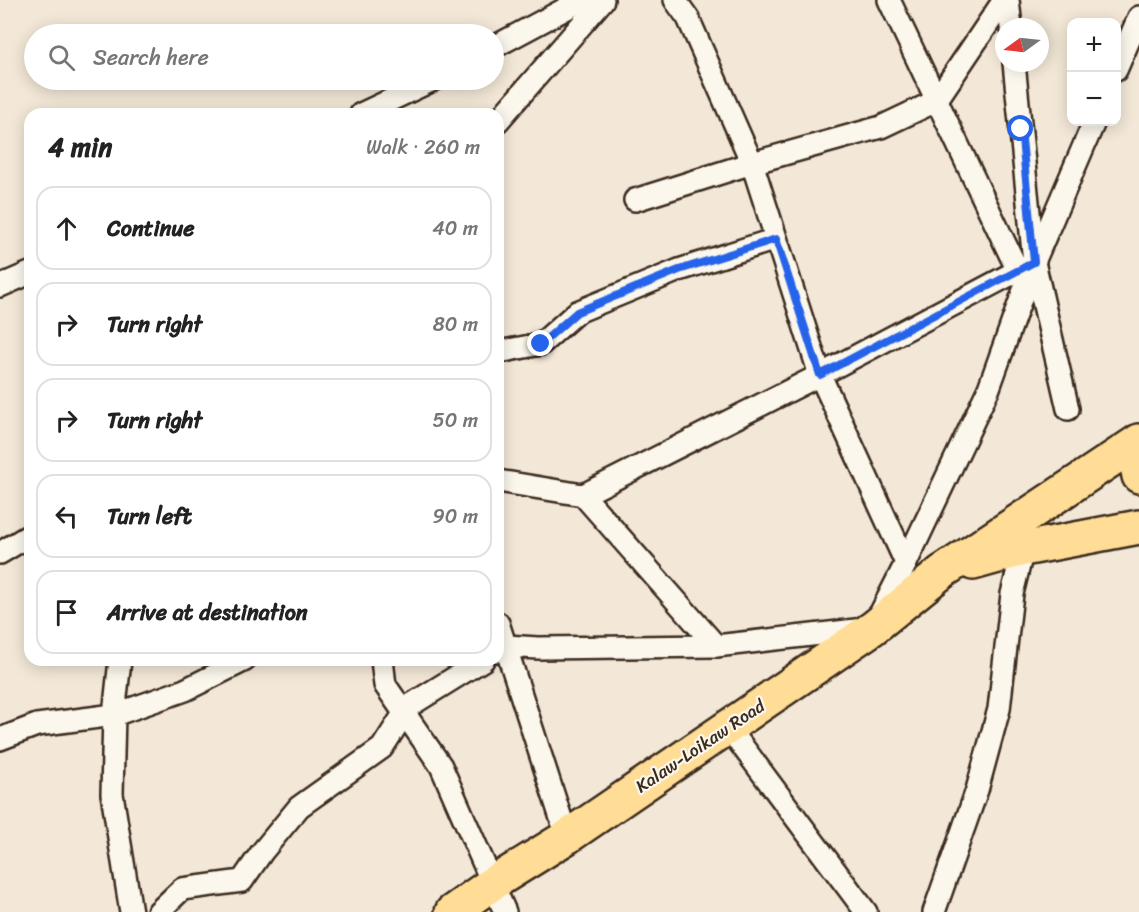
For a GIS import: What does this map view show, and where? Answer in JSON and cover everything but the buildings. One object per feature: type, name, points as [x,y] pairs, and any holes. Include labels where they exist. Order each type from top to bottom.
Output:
[{"type":"main road","name":"Kalaw-Loikaw Road","points":[[452,912],[499,898],[567,837],[873,628],[942,572],[1137,454]]},
{"type":"main road","points":[[942,572],[1023,549],[1139,527]]},
{"type":"street","points":[[504,42],[582,0]]},
{"type":"street","points":[[504,114],[603,0]]},
{"type":"street","points":[[675,0],[688,18],[752,163],[820,375],[906,563]]},
{"type":"street","points":[[889,0],[936,101],[1026,266],[1068,409]]},
{"type":"street","points":[[635,200],[752,163],[881,127],[936,101],[1006,0]]},
{"type":"street","points":[[1006,0],[1009,18]]},
{"type":"street","points":[[1121,58],[1139,17]]},
{"type":"street","points":[[1015,72],[1026,266]]},
{"type":"street","points":[[374,108],[412,90]]},
{"type":"street","points":[[504,649],[716,646],[873,628],[989,388],[1026,266],[1092,126]]},
{"type":"street","points":[[504,351],[541,344],[577,312],[679,270],[776,239]]},
{"type":"street","points":[[504,482],[583,495],[820,375],[1026,266]]},
{"type":"street","points":[[0,286],[24,276]]},
{"type":"street","points":[[583,495],[716,646]]},
{"type":"street","points":[[0,553],[24,539]]},
{"type":"street","points":[[934,912],[977,790],[999,709],[1012,594],[1023,549]]},
{"type":"street","points":[[504,655],[567,837]]},
{"type":"street","points":[[119,666],[114,715],[112,794],[131,912]]},
{"type":"street","points":[[0,739],[37,725],[114,715],[184,690],[233,666]]},
{"type":"street","points":[[383,666],[386,685],[441,766],[499,898]]},
{"type":"street","points":[[158,912],[182,889],[242,881],[262,852],[299,807],[382,748],[409,706],[473,666]]},
{"type":"street","points":[[728,727],[866,912]]},
{"type":"route","points":[[541,344],[577,312],[679,270],[776,239],[820,375],[1034,262],[1021,129]]}]
